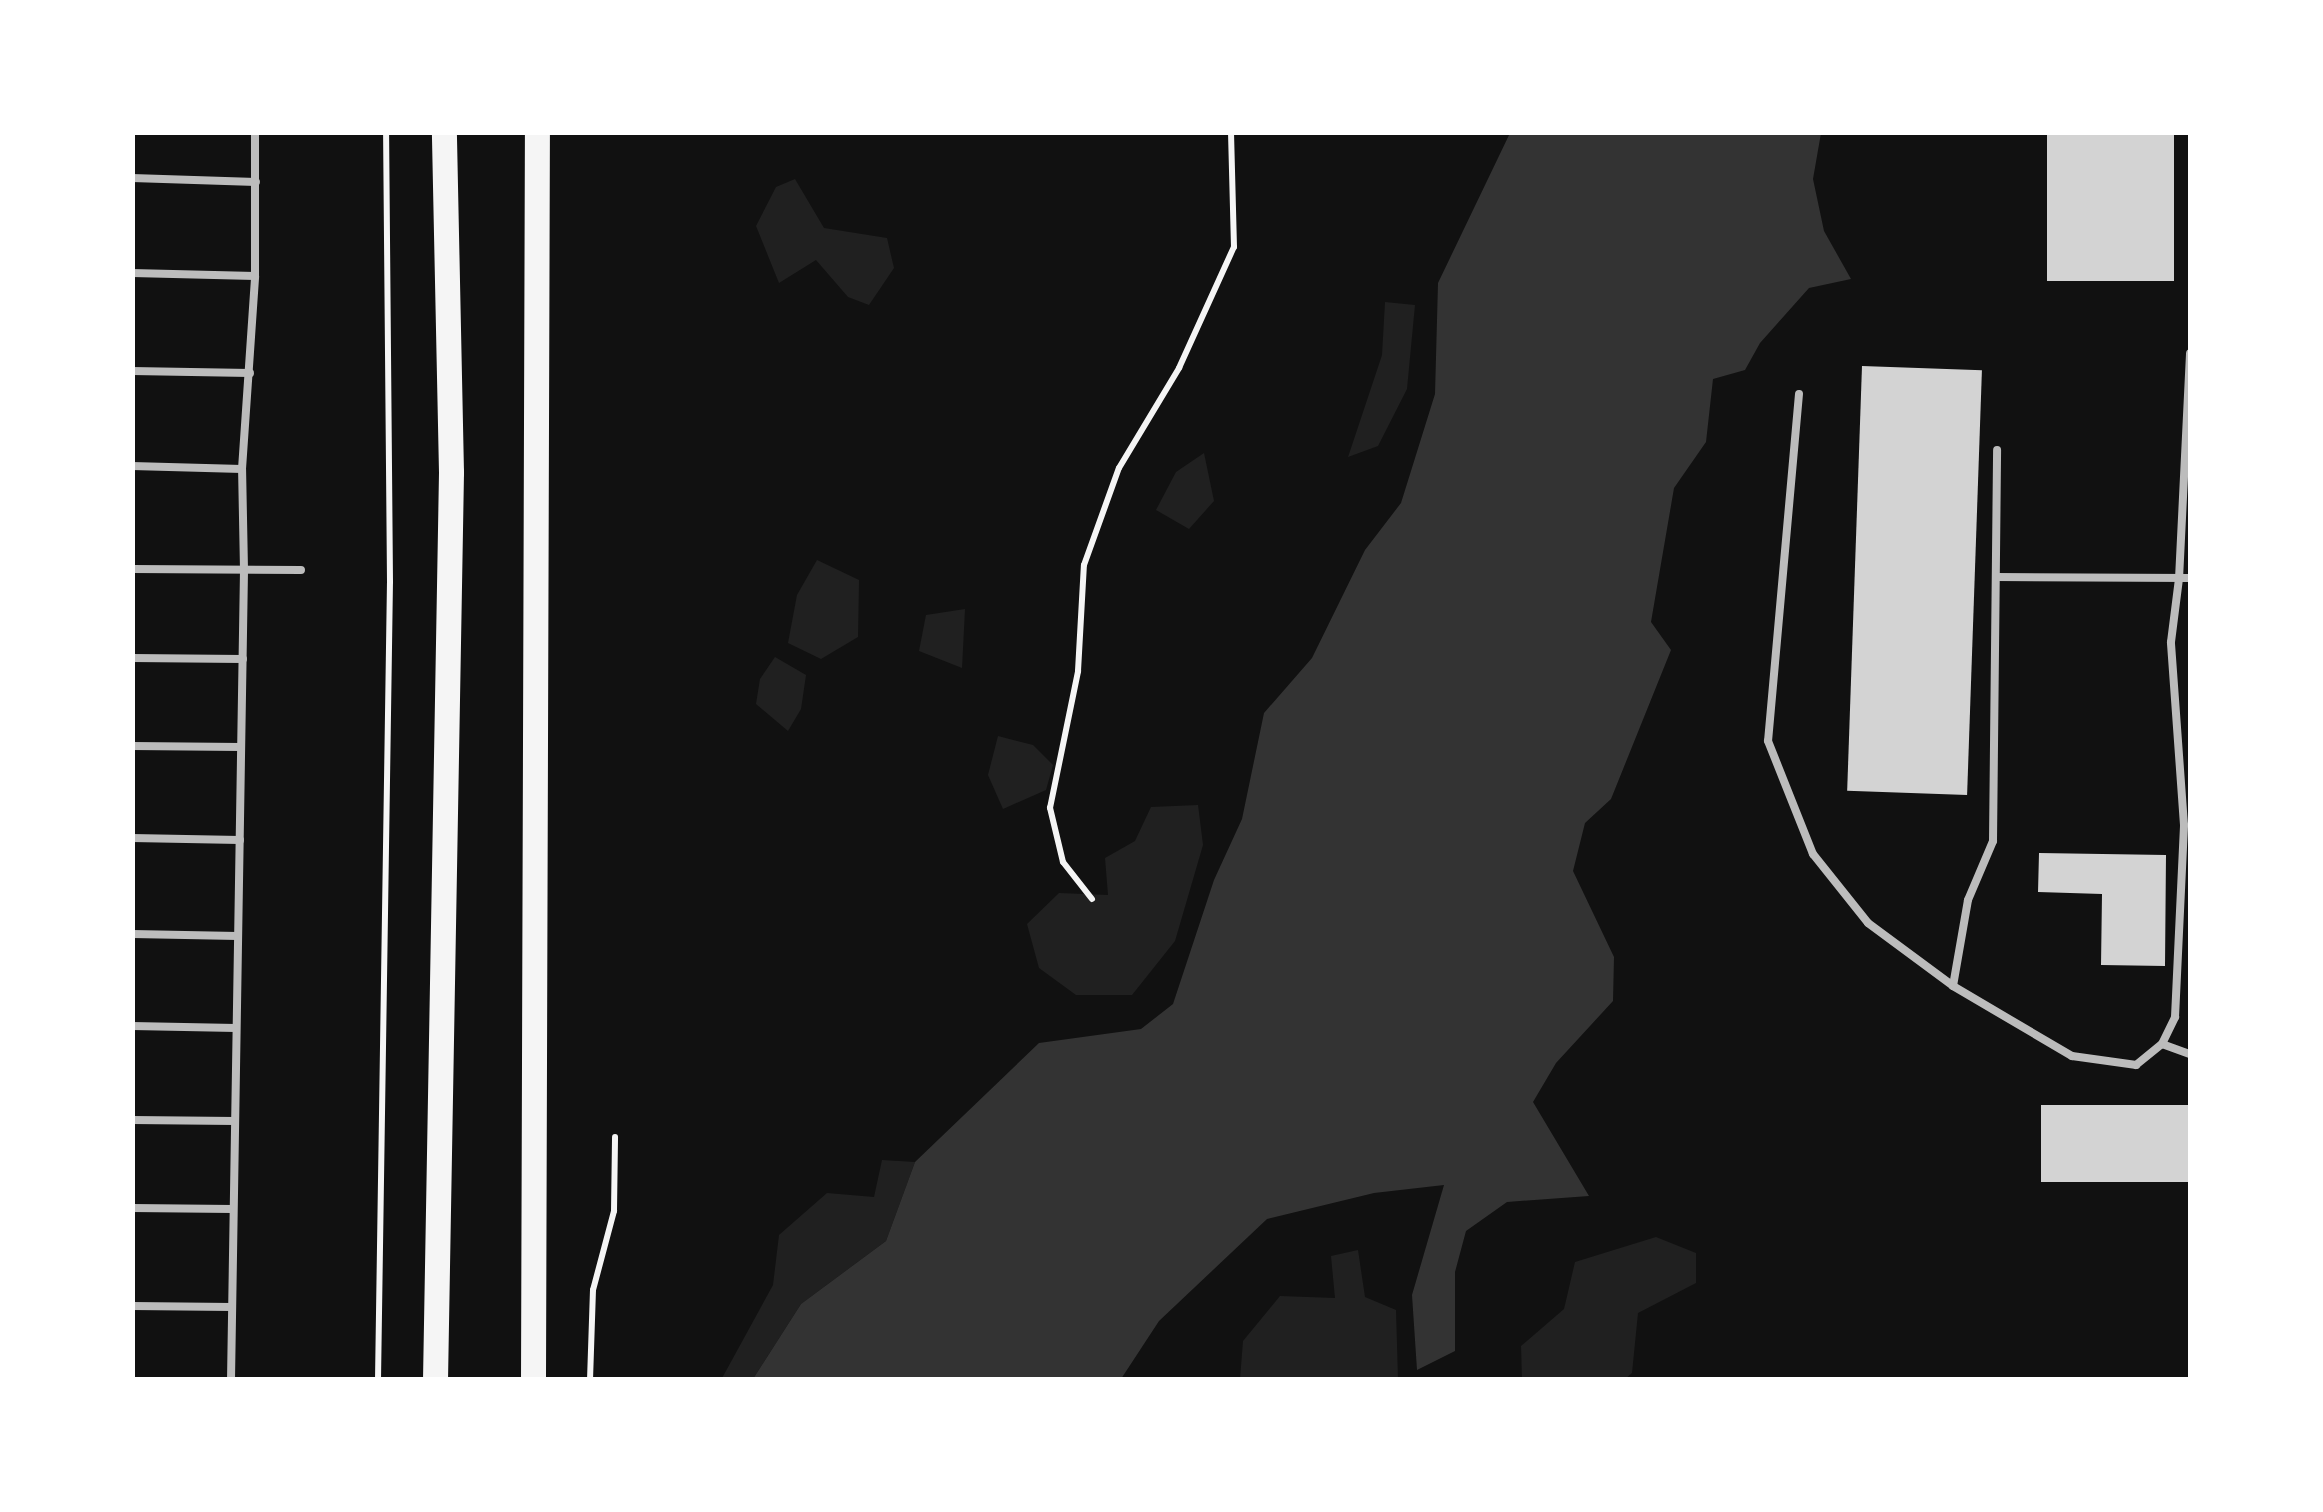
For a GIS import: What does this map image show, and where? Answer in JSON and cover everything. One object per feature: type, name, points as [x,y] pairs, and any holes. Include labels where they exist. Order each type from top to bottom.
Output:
[{"type":"main road","points":[[435,1380],[451,472],[444,132]]},
{"type":"main road","points":[[533,1380],[537,132]]},
{"type":"lane","points":[[231,1380],[243,659],[242,469],[255,276],[255,132]]},
{"type":"lane","points":[[132,178],[256,182]]},
{"type":"lane","points":[[132,273],[255,276]]},
{"type":"lane","points":[[1799,394],[1768,741],[1814,854],[1868,924],[1953,986],[2072,1056],[2136,1065],[2162,1044],[2174,1016],[2188,824],[2171,642],[2180,579],[2190,353]]},
{"type":"lane","points":[[132,371],[250,373]]},
{"type":"lane","points":[[1953,986],[1968,900],[1993,841],[1998,450]]},
{"type":"lane","points":[[132,466],[242,469]]},
{"type":"lane","points":[[132,570],[301,570]]},
{"type":"lane","points":[[1996,577],[2190,578]]},
{"type":"lane","points":[[132,658],[243,659]]},
{"type":"lane","points":[[132,746],[241,747]]},
{"type":"lane","points":[[132,838],[240,840]]},
{"type":"lane","points":[[132,934],[238,936]]},
{"type":"lane","points":[[132,1026],[236,1028]]},
{"type":"lane","points":[[2162,1044],[2190,1054]]},
{"type":"lane","points":[[132,1120],[235,1121]]},
{"type":"lane","points":[[132,1208],[233,1209]]},
{"type":"lane","points":[[132,1306],[232,1307]]},
{"type":"path","points":[[378,1380],[390,582],[386,132]]},
{"type":"path","points":[[1092,899],[1063,862],[1050,808],[1078,672],[1084,566],[1119,468],[1179,368],[1234,247],[1232,132]]},
{"type":"path","points":[[590,1380],[593,1290],[614,1211],[615,1137]]},
{"type":"shaded area","points":[[1510,133],[1821,133],[1813,179],[1824,231],[1851,279],[1809,288],[1760,343],[1745,370],[1713,379],[1706,442],[1674,488],[1651,622],[1671,650],[1611,799],[1585,823],[1573,871],[1614,957],[1613,1001],[1556,1063],[1533,1102],[1589,1196],[1507,1202],[1466,1231],[1455,1272],[1455,1351],[1417,1370],[1412,1295],[1444,1185],[1374,1193],[1267,1219],[1159,1321],[1121,1379],[753,1379],[801,1304],[886,1241],[915,1162],[1039,1043],[1141,1029],[1173,1004],[1214,880],[1242,819],[1264,713],[1312,658],[1365,550],[1401,503],[1435,394],[1438,283]]},
{"type":"shaded area","points":[[795,179],[824,228],[887,238],[894,268],[869,305],[848,297],[816,260],[779,283],[756,226],[776,187]]},
{"type":"shaded area","points":[[1385,302],[1415,305],[1407,389],[1378,446],[1348,457],[1382,355]]},
{"type":"shaded area","points":[[1204,453],[1214,501],[1189,529],[1156,510],[1176,472]]},
{"type":"shaded area","points":[[817,560],[859,580],[858,637],[821,659],[788,643],[797,595]]},
{"type":"shaded area","points":[[965,609],[962,668],[919,651],[926,615]]},
{"type":"shaded area","points":[[775,657],[806,675],[801,709],[788,731],[756,704],[760,679]]},
{"type":"shaded area","points":[[998,736],[1033,745],[1053,765],[1046,790],[1003,809],[988,775]]},
{"type":"shaded area","points":[[1198,805],[1203,845],[1175,941],[1132,995],[1076,995],[1039,968],[1027,924],[1059,893],[1108,895],[1105,858],[1135,841],[1151,807]]},
{"type":"shaded area","points":[[882,1160],[915,1162],[886,1241],[801,1304],[753,1379],[721,1380],[773,1285],[779,1235],[827,1193],[874,1197]]},
{"type":"shaded area","points":[[1656,1237],[1696,1253],[1696,1283],[1638,1313],[1632,1373],[1625,1379],[1522,1379],[1521,1346],[1564,1309],[1575,1262]]},
{"type":"shaded area","points":[[1358,1250],[1365,1297],[1396,1310],[1398,1379],[1240,1379],[1243,1341],[1280,1296],[1335,1298],[1331,1256]]},
{"type":"building","points":[[2047,132],[2174,132],[2174,281],[2047,281]]},
{"type":"building","points":[[1862,366],[1982,370],[1967,795],[1847,791]]},
{"type":"building","points":[[2039,853],[2166,855],[2165,966],[2101,965],[2102,894],[2038,892]]},
{"type":"building","points":[[2041,1105],[2190,1105],[2190,1182],[2041,1182]]}]
